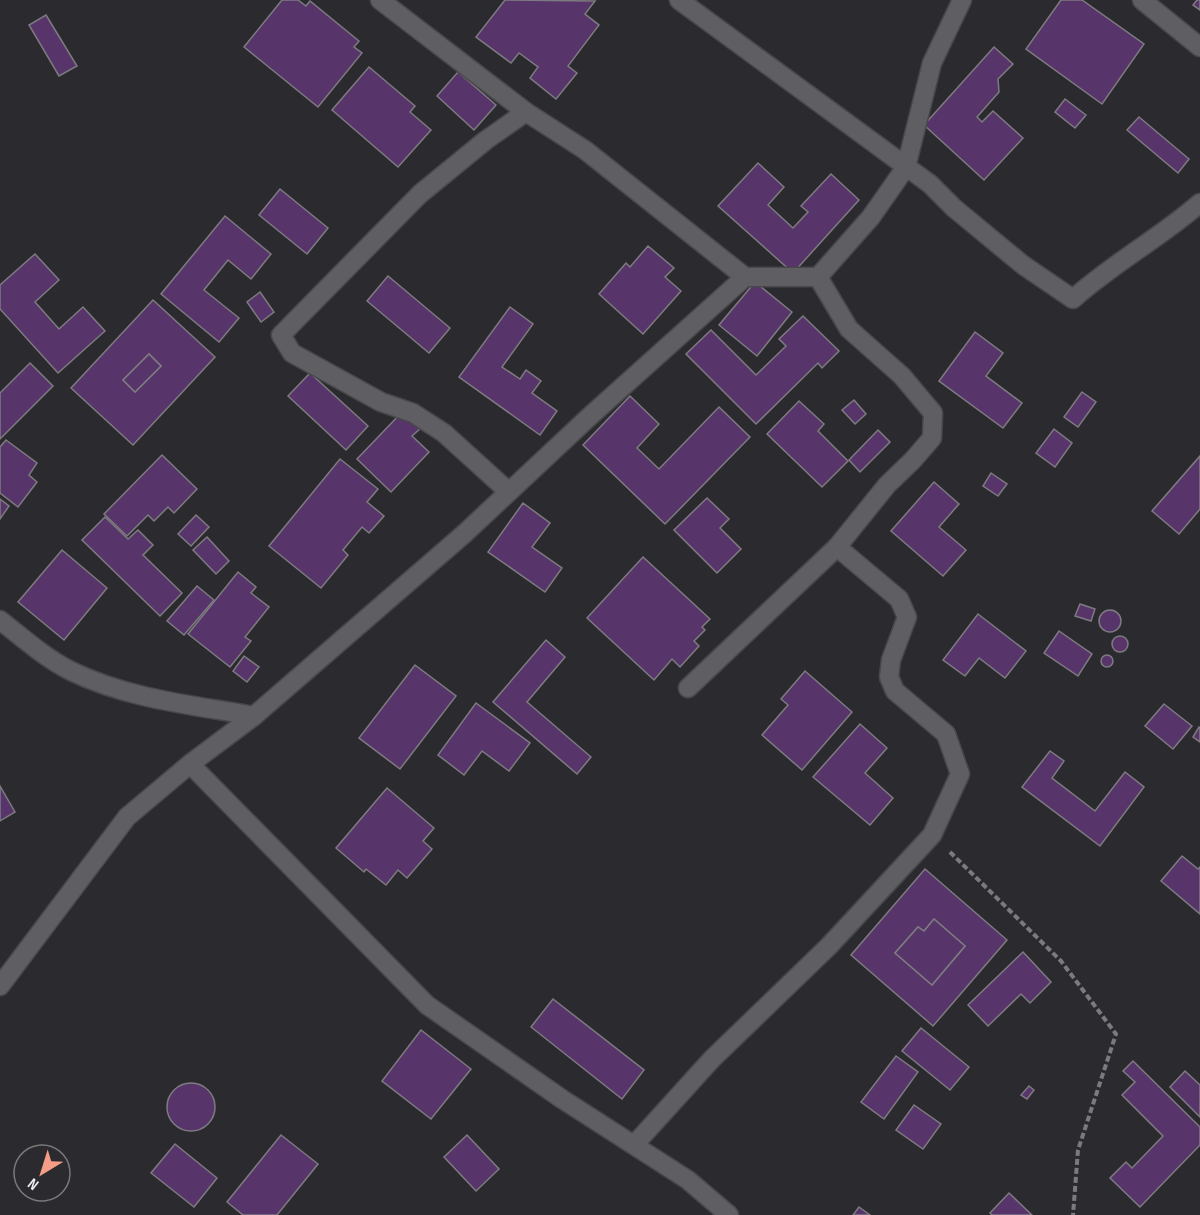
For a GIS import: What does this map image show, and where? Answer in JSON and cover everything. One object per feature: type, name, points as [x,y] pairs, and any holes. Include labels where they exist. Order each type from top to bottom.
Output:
[{"type":"street","points":[[380,0],[526,112],[585,150],[746,277],[818,277],[872,217],[906,167],[932,63],[962,0]]},
{"type":"street","points":[[679,0],[930,184],[1023,265],[1073,299],[1102,273],[1184,218],[1200,203]]},
{"type":"street","points":[[1142,0],[1200,47]]},
{"type":"street","points":[[509,492],[444,433],[413,413],[381,402],[292,353],[281,335],[420,194],[486,140],[526,112]]},
{"type":"street","points":[[0,986],[127,817],[190,764],[254,716],[509,492],[746,277]]},
{"type":"street","points":[[688,688],[837,547],[887,485],[932,438],[933,413],[902,376],[849,329],[818,277]]},
{"type":"street","points":[[634,1145],[712,1059],[830,946],[932,835],[960,774],[946,734],[896,692],[889,677],[891,660],[907,617],[900,599],[837,547]]},
{"type":"street","points":[[0,620],[44,655],[82,675],[133,694],[254,716]]},
{"type":"street","points":[[190,764],[427,1005],[562,1099],[688,1180],[729,1215]]},
{"type":"path","points":[[932,835],[1061,961],[1116,1034],[1078,1149],[1073,1215]]},
{"type":"building","points":[[282,0],[298,0],[306,6],[310,1],[359,41],[354,47],[362,53],[318,107],[244,47]]},
{"type":"building","points":[[505,0],[595,1],[585,14],[599,25],[568,66],[577,73],[556,99],[530,78],[538,67],[519,53],[511,63],[476,37]]},
{"type":"building","points":[[1061,0],[1082,0],[1144,44],[1102,104],[1026,49]]},
{"type":"building","points":[[1200,0],[1200,10],[1193,5]]},
{"type":"building","points":[[46,15],[77,66],[59,76],[29,25]]},
{"type":"building","points":[[994,47],[1013,64],[998,79],[999,92],[977,117],[982,122],[993,111],[1023,138],[984,180],[924,125]]},
{"type":"building","points":[[369,67],[415,106],[410,112],[431,130],[398,167],[332,110]]},
{"type":"building","points":[[458,72],[496,105],[474,130],[437,96]]},
{"type":"building","points":[[1065,99],[1086,115],[1075,128],[1055,112]]},
{"type":"building","points":[[1139,117],[1189,159],[1178,173],[1127,130]]},
{"type":"building","points":[[758,163],[784,187],[768,205],[793,228],[808,212],[801,206],[831,174],[859,200],[793,273],[718,206]]},
{"type":"building","points":[[280,189],[328,228],[307,254],[259,215]]},
{"type":"building","points":[[225,216],[271,254],[251,279],[228,260],[204,290],[239,318],[219,342],[161,294]]},
{"type":"building","points":[[648,246],[674,268],[665,277],[681,291],[643,334],[599,294],[626,263],[630,267]]},
{"type":"building","points":[[35,254],[59,280],[35,302],[59,329],[83,307],[105,331],[58,373],[0,309],[0,285]]},
{"type":"building","points":[[388,276],[450,328],[429,353],[367,301]]},
{"type":"building","points":[[755,282],[792,312],[757,356],[719,325]]},
{"type":"building","points":[[260,292],[274,312],[261,322],[247,302]]},
{"type":"building","points":[[153,300],[215,357],[133,445],[71,388]],"holes":[[[149,354],[161,366],[135,392],[123,380]]]},
{"type":"building","points":[[510,307],[533,324],[502,367],[520,379],[526,370],[541,381],[532,393],[557,411],[540,435],[459,377]]},
{"type":"building","points":[[803,316],[839,351],[822,368],[818,363],[756,424],[686,354],[711,330],[756,375],[786,346],[779,339]]},
{"type":"building","points":[[975,332],[1003,353],[986,376],[1022,403],[1003,428],[939,381]]},
{"type":"building","points":[[149,354],[161,366],[135,392],[123,380]]},
{"type":"building","points":[[30,363],[53,386],[0,439],[0,393]]},
{"type":"building","points":[[310,373],[368,426],[346,450],[288,396]]},
{"type":"building","points":[[1082,392],[1096,402],[1078,427],[1064,417]]},
{"type":"building","points":[[630,396],[659,424],[637,448],[659,469],[719,407],[750,437],[665,524],[583,445]]},
{"type":"building","points":[[854,400],[866,414],[855,424],[842,410]]},
{"type":"building","points":[[799,401],[824,424],[818,431],[848,461],[822,487],[767,434]]},
{"type":"building","points":[[403,411],[421,428],[412,436],[429,452],[391,492],[357,459]]},
{"type":"building","points":[[1054,429],[1072,443],[1055,467],[1036,453]]},
{"type":"building","points":[[878,430],[890,442],[860,472],[849,460]]},
{"type":"building","points":[[6,440],[37,463],[29,475],[37,482],[18,507],[0,493],[0,447]]},
{"type":"building","points":[[162,455],[197,489],[174,513],[168,507],[154,521],[148,515],[127,536],[104,514]]},
{"type":"building","points":[[1200,456],[1200,509],[1179,534],[1152,511]]},
{"type":"building","points":[[340,459],[378,489],[367,502],[384,516],[369,533],[362,527],[343,550],[348,555],[321,588],[269,546]]},
{"type":"building","points":[[991,473],[1007,484],[998,496],[983,486]]},
{"type":"building","points":[[934,482],[959,504],[939,527],[966,550],[943,576],[891,531]]},
{"type":"building","points":[[707,498],[729,519],[720,528],[741,549],[717,573],[674,530]]},
{"type":"building","points":[[0,499],[9,506],[0,519]]},
{"type":"building","points":[[523,503],[550,523],[532,547],[562,568],[545,592],[488,552]]},
{"type":"building","points":[[196,515],[209,527],[191,546],[178,534]]},
{"type":"building","points":[[105,517],[128,539],[138,530],[153,545],[143,555],[182,593],[160,616],[82,540]]},
{"type":"building","points":[[207,537],[229,561],[216,574],[193,550]]},
{"type":"building","points":[[62,550],[107,588],[64,640],[18,602]]},
{"type":"building","points":[[643,557],[710,619],[702,627],[705,630],[694,641],[699,646],[680,667],[672,659],[654,680],[587,618]]},
{"type":"building","points":[[238,572],[256,587],[251,593],[269,607],[245,637],[251,641],[230,667],[188,634]]},
{"type":"building","points":[[197,586],[214,600],[184,635],[167,621]]},
{"type":"building","points":[[1080,604],[1095,609],[1091,621],[1075,616]]},
{"type":"building","points":[[1110,610],[1118,613],[1121,621],[1118,629],[1110,632],[1102,629],[1099,621],[1102,613]]},
{"type":"building","points":[[978,614],[1026,651],[1005,678],[979,658],[965,676],[943,660]]},
{"type":"building","points":[[1059,631],[1092,654],[1078,676],[1044,653]]},
{"type":"building","points":[[1120,636],[1128,644],[1120,652],[1112,644]]},
{"type":"building","points":[[546,640],[565,657],[527,702],[591,757],[577,774],[493,702]]},
{"type":"building","points":[[1109,655],[1113,661],[1109,667],[1105,667],[1101,659]]},
{"type":"building","points":[[244,656],[259,667],[247,682],[233,671]]},
{"type":"building","points":[[415,665],[456,696],[400,769],[359,738]]},
{"type":"building","points":[[805,671],[852,712],[802,770],[762,735],[788,705],[781,699]]},
{"type":"building","points":[[476,703],[530,743],[509,771],[482,751],[464,775],[438,755]]},
{"type":"building","points":[[1164,704],[1192,726],[1173,749],[1145,726]]},
{"type":"building","points":[[860,724],[887,748],[865,773],[893,798],[870,825],[813,777]]},
{"type":"building","points":[[1200,728],[1200,742],[1193,737]]},
{"type":"building","points":[[1050,751],[1064,761],[1052,778],[1095,811],[1125,772],[1144,787],[1100,846],[1022,787]]},
{"type":"building","points":[[0,786],[15,812],[0,821]]},
{"type":"building","points":[[387,788],[434,828],[423,841],[432,849],[407,878],[398,870],[386,885],[366,869],[364,872],[336,848]]},
{"type":"building","points":[[1182,856],[1198,869],[1200,867],[1200,914],[1161,881]]},
{"type":"building","points":[[925,869],[1007,940],[933,1026],[851,955]],"holes":[[[934,919],[965,946],[932,985],[895,953],[918,927],[924,931]]]},
{"type":"building","points":[[934,919],[965,946],[932,985],[895,953],[918,927],[924,931]]},
{"type":"building","points":[[1023,952],[1051,982],[1030,1003],[1021,994],[988,1026],[968,1005]]},
{"type":"building","points":[[553,999],[644,1070],[622,1099],[531,1027]]},
{"type":"building","points":[[921,1028],[969,1067],[950,1090],[902,1051]]},
{"type":"building","points":[[421,1030],[471,1069],[431,1119],[382,1081]]},
{"type":"building","points":[[896,1056],[918,1072],[884,1119],[861,1102]]},
{"type":"building","points":[[1133,1061],[1200,1127],[1200,1145],[1140,1207],[1110,1178],[1126,1162],[1132,1168],[1163,1136],[1122,1095],[1135,1082],[1123,1071]]},
{"type":"building","points":[[1185,1071],[1200,1085],[1200,1117],[1170,1087]]},
{"type":"building","points":[[191,1083],[208,1090],[215,1107],[208,1124],[191,1131],[174,1124],[167,1107],[174,1090]]},
{"type":"building","points":[[1029,1086],[1034,1090],[1027,1099],[1021,1095]]},
{"type":"building","points":[[914,1105],[941,1124],[923,1149],[896,1130]]},
{"type":"building","points":[[281,1135],[318,1164],[277,1215],[243,1215],[227,1202]]},
{"type":"building","points":[[467,1135],[499,1169],[476,1191],[444,1157]]},
{"type":"building","points":[[175,1144],[217,1178],[194,1207],[151,1173]]},
{"type":"building","points":[[1009,1193],[1032,1215],[992,1215],[990,1213]]},
{"type":"building","points":[[859,1207],[870,1215],[853,1215]]}]
